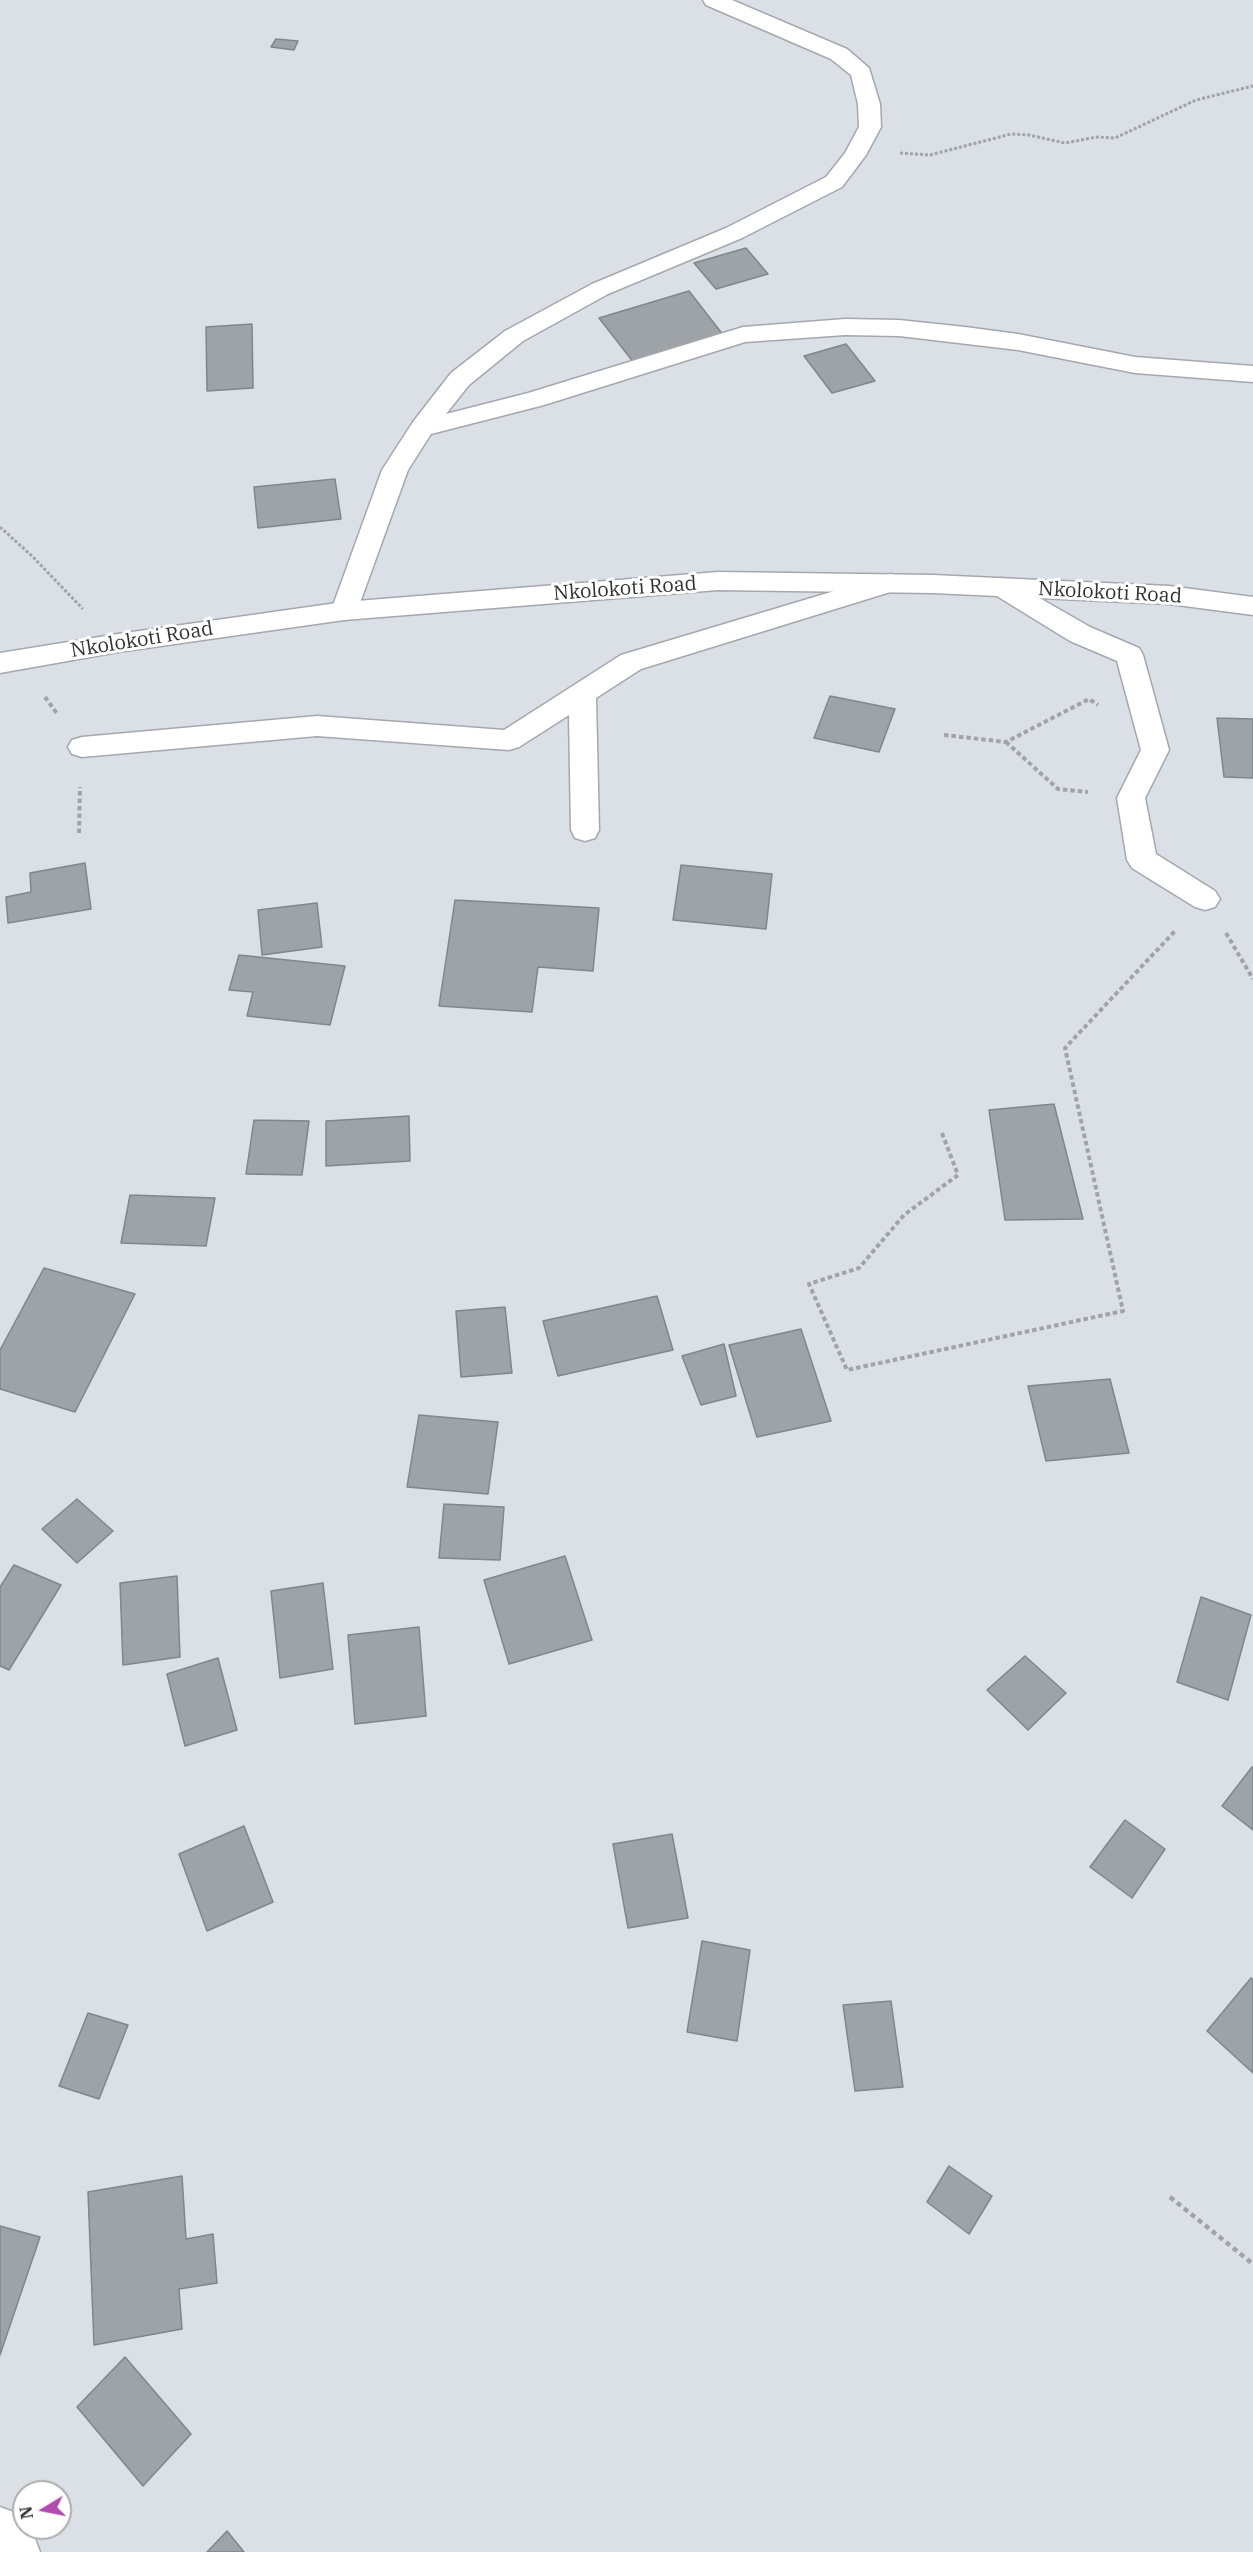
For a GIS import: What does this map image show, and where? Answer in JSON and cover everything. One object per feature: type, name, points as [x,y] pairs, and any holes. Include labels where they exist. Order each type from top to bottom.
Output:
[{"type":"street","points":[[344,611],[395,470],[422,428],[460,379],[514,336],[600,289],[734,233],[834,182],[855,155],[870,127],[869,104],[861,73],[830,49],[714,0]]},
{"type":"street","points":[[422,428],[535,399],[743,335],[846,327],[899,328],[965,335],[1018,342],[1135,365],[1253,374]]},
{"type":"street","name":"Nkolokoti Road","points":[[0,663],[118,643],[344,611],[718,581],[1001,587],[1169,595],[1253,606]]},
{"type":"street","points":[[81,747],[317,726],[509,740],[631,663],[891,583]]},
{"type":"street","points":[[1001,587],[1080,634],[1129,655],[1155,750],[1131,798],[1142,860],[1205,899]]},
{"type":"street","points":[[582,694],[585,830]]},
{"type":"street","points":[[0,2529],[18,2552]]},
{"type":"path","points":[[855,155],[892,153],[930,155],[1011,134],[1029,135],[1065,143],[1115,138],[1196,100],[1253,86]]},
{"type":"path","points":[[0,527],[118,643]]},
{"type":"path","points":[[944,735],[1006,742],[1089,699],[1155,750]]},
{"type":"path","points":[[1006,742],[1058,789],[1131,798]]},
{"type":"path","points":[[942,1133],[958,1175],[904,1215],[859,1268],[809,1284],[847,1370],[1123,1311],[1065,1048],[1205,899],[1253,979]]},
{"type":"path","points":[[1170,2197],[1253,2264]]},
{"type":"building","points":[[276,39],[298,41],[294,50],[271,47]]},
{"type":"building","points":[[746,248],[768,274],[716,289],[694,263]]},
{"type":"building","points":[[689,291],[724,336],[634,363],[599,318]]},
{"type":"building","points":[[252,324],[253,388],[207,391],[206,327]]},
{"type":"building","points":[[846,344],[875,381],[832,393],[804,356]]},
{"type":"building","points":[[335,479],[341,519],[258,528],[254,487]]},
{"type":"building","points":[[830,696],[895,709],[879,752],[814,738]]},
{"type":"building","points":[[1217,718],[1253,719],[1253,778],[1224,777]]},
{"type":"building","points":[[85,863],[91,909],[8,923],[6,897],[31,892],[30,873]]},
{"type":"building","points":[[681,865],[772,874],[766,929],[673,920]]},
{"type":"building","points":[[455,900],[599,908],[593,971],[538,967],[532,1012],[439,1006]]},
{"type":"building","points":[[317,903],[322,947],[262,955],[258,910]]},
{"type":"building","points":[[239,955],[345,966],[330,1025],[247,1016],[253,992],[229,990]]},
{"type":"building","points":[[1054,1104],[1083,1219],[1005,1220],[989,1110]]},
{"type":"building","points":[[409,1116],[410,1161],[326,1166],[326,1121]]},
{"type":"building","points":[[254,1120],[309,1121],[302,1175],[246,1174]]},
{"type":"building","points":[[130,1195],[215,1198],[206,1246],[121,1243]]},
{"type":"building","points":[[44,1268],[135,1294],[75,1412],[0,1389],[0,1350]]},
{"type":"building","points":[[657,1296],[673,1350],[558,1376],[543,1321]]},
{"type":"building","points":[[505,1307],[512,1373],[461,1377],[456,1311]]},
{"type":"building","points":[[801,1329],[831,1421],[757,1437],[729,1345]]},
{"type":"building","points":[[724,1344],[736,1396],[701,1405],[682,1356]]},
{"type":"building","points":[[1110,1379],[1129,1453],[1046,1461],[1028,1386]]},
{"type":"building","points":[[419,1415],[498,1422],[488,1494],[407,1487]]},
{"type":"building","points":[[77,1499],[113,1531],[77,1563],[42,1529]]},
{"type":"building","points":[[444,1504],[504,1507],[500,1560],[439,1558]]},
{"type":"building","points":[[565,1556],[592,1640],[509,1664],[484,1580]]},
{"type":"building","points":[[14,1565],[61,1585],[9,1670],[0,1666],[0,1587]]},
{"type":"building","points":[[177,1576],[180,1657],[123,1665],[120,1583]]},
{"type":"building","points":[[323,1583],[333,1669],[280,1678],[271,1591]]},
{"type":"building","points":[[1201,1597],[1251,1615],[1228,1700],[1177,1682]]},
{"type":"building","points":[[419,1627],[426,1716],[355,1724],[348,1635]]},
{"type":"building","points":[[1025,1656],[1066,1693],[1028,1730],[987,1690]]},
{"type":"building","points":[[218,1658],[237,1730],[185,1746],[167,1674]]},
{"type":"building","points":[[1253,1768],[1253,1830],[1222,1806]]},
{"type":"building","points":[[1125,1820],[1165,1849],[1132,1898],[1090,1867]]},
{"type":"building","points":[[244,1826],[273,1902],[207,1931],[179,1854]]},
{"type":"building","points":[[672,1834],[688,1918],[628,1928],[613,1844]]},
{"type":"building","points":[[702,1941],[750,1950],[737,2041],[687,2032]]},
{"type":"building","points":[[1251,1978],[1253,1980],[1253,2073],[1207,2031]]},
{"type":"building","points":[[891,2001],[903,2087],[855,2091],[843,2005]]},
{"type":"building","points":[[88,2013],[128,2025],[99,2099],[59,2086]]},
{"type":"building","points":[[949,2166],[992,2196],[969,2234],[927,2202]]},
{"type":"building","points":[[182,2176],[186,2239],[213,2234],[217,2283],[179,2289],[182,2329],[94,2345],[88,2192]]},
{"type":"building","points":[[0,2226],[40,2237],[0,2355]]},
{"type":"building","points":[[125,2357],[191,2434],[143,2486],[77,2407]]},
{"type":"building","points":[[227,2531],[244,2552],[207,2552]]}]
